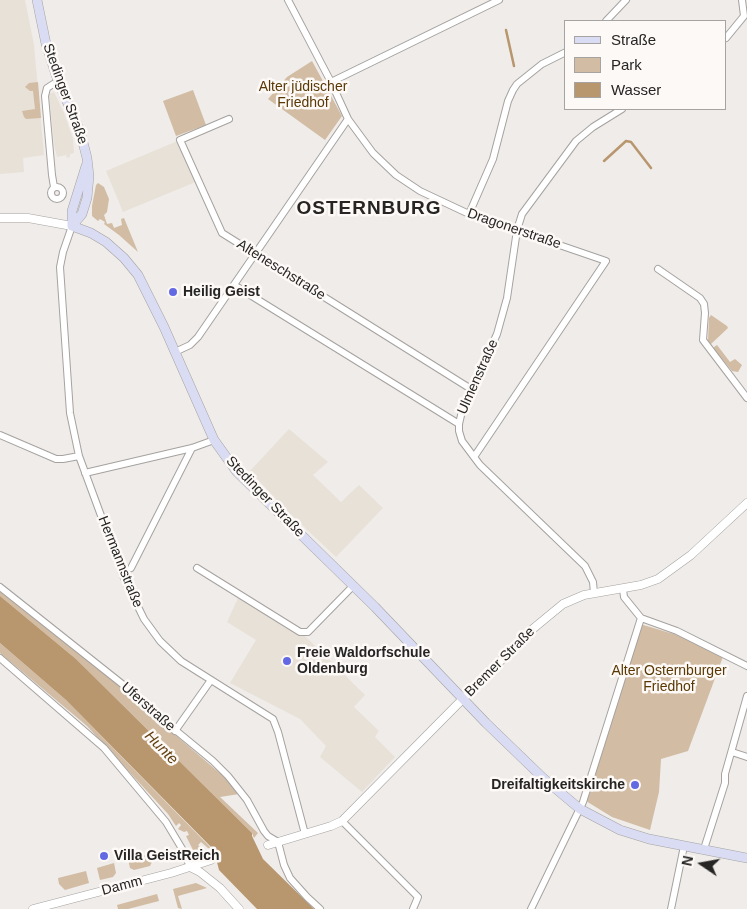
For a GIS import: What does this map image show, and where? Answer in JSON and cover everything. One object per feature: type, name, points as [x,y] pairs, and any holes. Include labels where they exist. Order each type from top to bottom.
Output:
[{"type":"main road","name":"Stedinger Straße","points":[[38,0],[46,44],[58,81],[80,131],[87,158],[72,211],[72,226],[91,233],[106,242],[132,267],[145,288],[214,440],[237,472],[543,778],[580,809],[620,830],[650,839],[747,858]]},
{"type":"street","name":"Dragonerstraße","points":[[288,0],[348,118],[373,152],[396,175],[420,191],[469,214],[606,261],[474,457]]},
{"type":"street","points":[[331,82],[499,0]]},
{"type":"street","points":[[607,20],[626,0]]},
{"type":"street","points":[[727,37],[744,16],[742,0]]},
{"type":"street","points":[[469,214],[494,159],[508,101],[513,90],[517,84],[542,64],[564,53]]},
{"type":"street","points":[[54,187],[45,96],[48,88],[58,81]]},
{"type":"street","name":"Ulmenstraße","points":[[594,593],[593,582],[585,566],[500,485],[474,457],[462,441],[459,424],[471,389],[497,334],[507,298],[517,230],[522,214],[576,141],[593,127],[620,110]]},
{"type":"street","points":[[175,352],[193,343],[348,118]]},
{"type":"street","name":"Alteneschstraße","points":[[229,120],[180,140],[222,233],[471,389]]},
{"type":"street","points":[[0,218],[28,218],[72,226]]},
{"type":"street","name":"Hermannstraße","points":[[72,226],[63,252],[60,268],[70,413],[79,456],[124,578],[144,619],[160,641],[181,661],[273,719],[305,834]]},
{"type":"street","points":[[658,270],[700,298],[704,304],[705,312],[703,340],[747,398]]},
{"type":"street","points":[[234,285],[459,424]]},
{"type":"street","points":[[0,435],[56,458],[63,459],[79,456]]},
{"type":"street","points":[[85,472],[192,448],[214,440]]},
{"type":"street","points":[[130,568],[192,448]]},
{"type":"street","name":"Bremer Straße","points":[[268,845],[342,821],[529,632],[553,611],[573,598],[649,583],[680,564],[747,503]]},
{"type":"street","points":[[197,568],[300,632],[308,632],[353,586]]},
{"type":"street","name":"Uferstraße","points":[[0,586],[131,691],[175,731],[213,761],[247,800],[268,836],[278,842]]},
{"type":"street","points":[[623,589],[624,597],[641,618],[677,631],[747,666]]},
{"type":"street","points":[[531,909],[580,809],[641,618]]},
{"type":"street","points":[[0,658],[104,748],[166,822],[184,852],[190,867],[196,869],[215,884],[239,909]]},
{"type":"street","points":[[175,731],[211,680]]},
{"type":"street","points":[[704,849],[724,789],[725,774],[747,696]]},
{"type":"street","points":[[732,752],[747,757]]},
{"type":"street","points":[[342,821],[418,896],[413,909]]},
{"type":"street","points":[[278,842],[284,865],[290,878],[320,909]]},
{"type":"street","points":[[671,909],[684,846]]},
{"type":"street","name":"Damm","points":[[32,909],[211,860]]},
{"type":"shaded area","points":[[0,0],[25,0],[34,45],[44,155],[23,158],[24,172],[0,174]]},
{"type":"shaded area","points":[[54,92],[73,139],[74,153],[70,154],[70,157],[67,158],[66,155],[57,157],[54,144],[49,94]]},
{"type":"shaded area","points":[[180,140],[198,181],[123,212],[106,171]]},
{"type":"shaded area","points":[[289,429],[328,462],[313,475],[341,502],[359,485],[383,508],[336,557],[284,508],[250,471]]},
{"type":"shaded area","name":"Freie Waldorfschule Oldenburg","points":[[238,598],[304,635],[365,695],[354,707],[379,731],[375,737],[395,757],[362,792],[320,757],[326,746],[300,719],[230,683],[256,640],[227,622]]},
{"type":"green space","name":"Alter jüdischer Friedhof","points":[[312,61],[342,116],[325,140],[268,99],[287,77]]},
{"type":"green space","points":[[38,82],[41,118],[26,119],[22,111],[35,109],[33,91],[25,87],[29,83]]},
{"type":"green space","points":[[193,90],[206,125],[176,136],[163,101]]},
{"type":"green space","points":[[98,183],[104,187],[109,199],[107,212],[104,215],[107,224],[112,223],[114,228],[122,225],[121,219],[124,218],[138,252],[104,224],[105,222],[100,219],[98,221],[92,216],[92,206]]},
{"type":"green space","points":[[711,315],[728,328],[711,344],[708,341],[709,318]]},
{"type":"green space","points":[[717,345],[730,362],[735,359],[742,365],[738,372],[732,371],[714,349]]},
{"type":"green space","points":[[0,590],[129,693],[138,703],[229,781],[239,794],[220,797],[258,833],[254,838],[252,833],[76,659],[0,596]]},
{"type":"green space","name":"Alter Osternburger Friedhof","points":[[640,624],[677,635],[724,654],[688,751],[661,759],[659,792],[650,830],[612,817],[586,801]]},
{"type":"green space","points":[[0,643],[66,700],[212,849],[201,842],[198,845],[203,850],[194,852],[186,836],[189,835],[187,831],[184,832],[178,829],[181,825],[179,823],[176,826],[168,814],[87,726],[0,653]]},
{"type":"green space","points":[[150,854],[152,862],[150,866],[134,870],[130,868],[128,859]]},
{"type":"green space","points":[[114,863],[116,873],[113,877],[100,880],[97,868]]},
{"type":"green space","points":[[86,871],[89,883],[65,890],[59,884],[58,878]]},
{"type":"green space","points":[[196,883],[207,888],[178,896],[182,909],[178,908],[173,889]]},
{"type":"green space","points":[[157,894],[159,901],[128,909],[118,909],[117,905]]},
{"type":"water","name":"Hunte","points":[[0,596],[76,659],[252,833],[263,859],[314,909],[257,909],[219,870],[214,850],[66,700],[0,643]]},
{"type":"waterway","points":[[506,30],[514,66]]},
{"type":"waterway","points":[[604,161],[626,141],[631,142],[651,168]]},
{"type":"place","name":"Heilig Geist","points":[[173,292]]},
{"type":"place","name":"Freie Waldorfschule Oldenburg","points":[[287,661]]},
{"type":"place","name":"Dreifaltigkeitskirche","points":[[635,785]]},
{"type":"place","name":"Villa GeistReich","points":[[104,856]]},
{"type":"district","name":"OSTERNBURG","points":[[369,209]]}]
